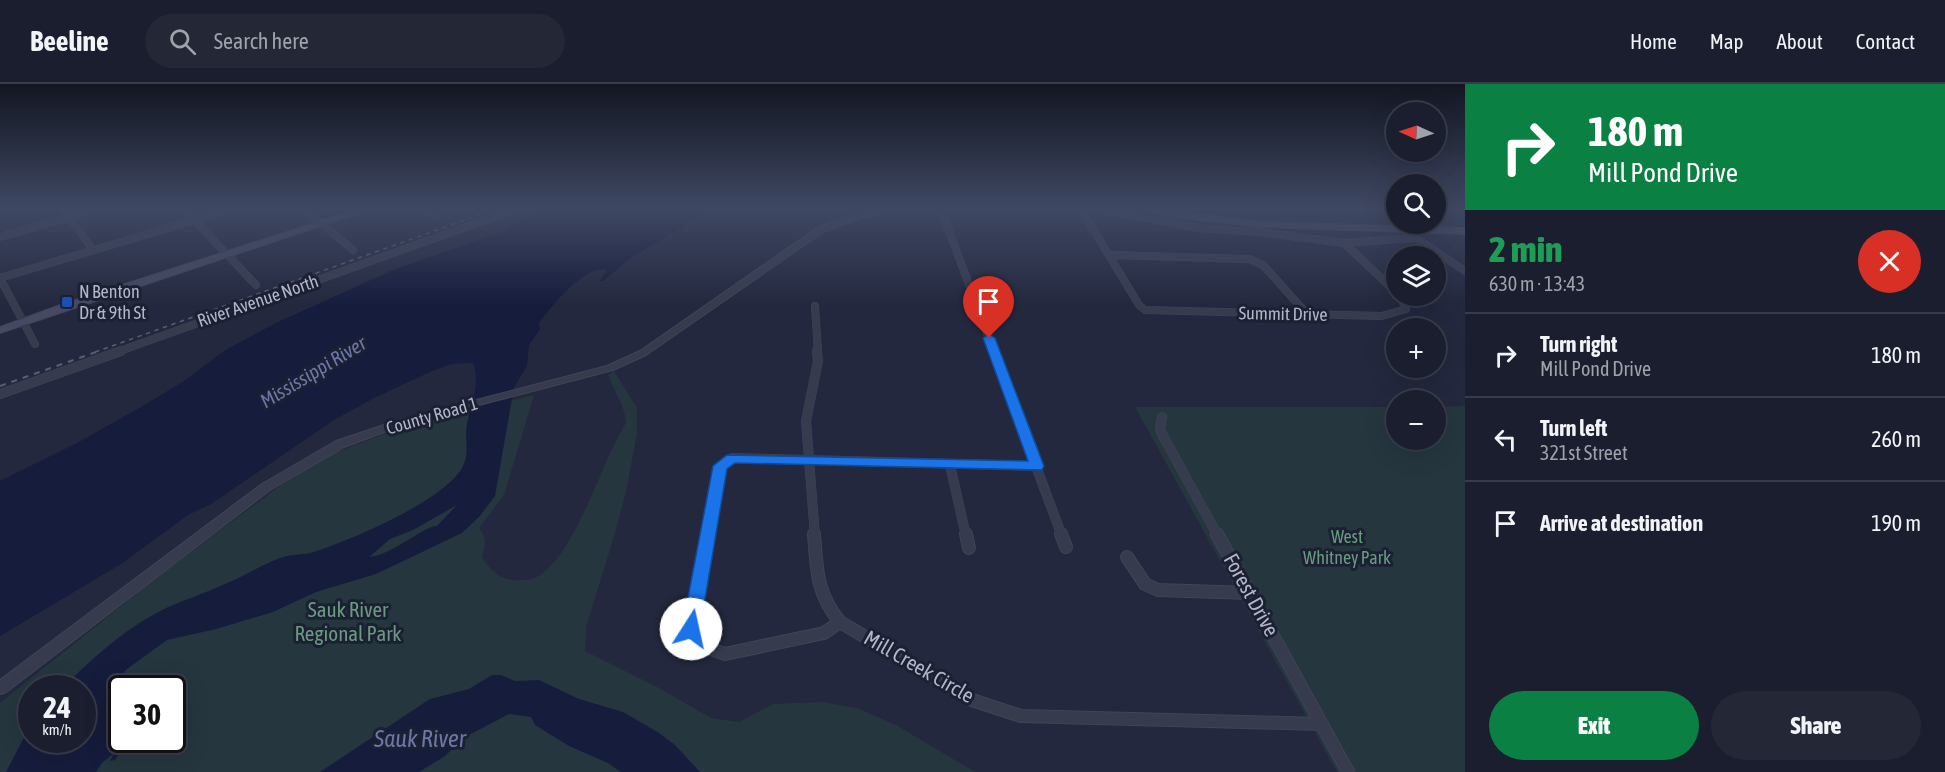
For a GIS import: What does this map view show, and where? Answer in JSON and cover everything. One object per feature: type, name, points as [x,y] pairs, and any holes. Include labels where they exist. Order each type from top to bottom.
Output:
[{"type":"main road","points":[[0,330],[268,241]]},
{"type":"street","points":[[86,241],[93,250]]},
{"type":"street","points":[[35,344],[0,278],[123,241]]},
{"type":"street","points":[[213,241],[256,285]]},
{"type":"street","points":[[342,241],[353,250]]},
{"type":"street","name":"River Avenue North","points":[[0,394],[426,241]]},
{"type":"street","name":"County Road 1","points":[[0,688],[267,487],[340,444],[403,422],[610,368],[643,354],[804,241]]},
{"type":"street","points":[[953,241],[1066,547]]},
{"type":"street","points":[[1101,241],[1109,255],[1249,259],[1263,265],[1308,315]]},
{"type":"street","points":[[1329,241],[1344,243],[1370,241]]},
{"type":"street","points":[[1418,241],[1465,271]]},
{"type":"street","points":[[1344,243],[1386,283]]},
{"type":"street","name":"Summit Drive","points":[[1109,255],[1139,305],[1146,310],[1382,316],[1406,309],[1405,306]]},
{"type":"street","name":"Mill Creek Circle","points":[[815,306],[818,361],[806,421],[818,583],[831,611],[840,622],[972,700],[1021,716],[1322,724]]},
{"type":"street","name":"Forest Drive","points":[[1162,417],[1160,429],[1163,436],[1348,772]]},
{"type":"street","points":[[840,622],[824,633],[725,654],[700,645],[691,629],[720,466],[732,458],[1037,466]]},
{"type":"street","points":[[950,465],[969,548]]},
{"type":"street","points":[[1127,557],[1145,584],[1158,590],[1250,593]]},
{"type":"green space","name":"Sauk River Regional Park","points":[[614,371],[637,408],[637,433],[627,487],[615,533],[586,627],[585,651],[659,688],[711,718],[739,722],[773,704],[822,702],[857,708],[896,725],[975,772],[0,772],[0,703],[18,689],[18,753],[96,753],[96,675],[35,675],[155,579],[281,485],[334,453],[400,428],[534,395],[504,495],[479,528],[485,542],[482,557],[494,572],[508,579],[530,579],[540,575],[554,563],[566,546],[626,423],[624,411],[608,375]]},
{"type":"green space","name":"West Whitney Park","points":[[1465,406],[1465,772],[1337,772],[1135,407],[1386,407],[1386,450],[1446,450],[1446,407]]},
{"type":"water","name":"Mississippi River","points":[[475,241],[658,241],[632,257],[603,281],[600,281],[607,270],[589,273],[569,288],[539,323],[540,329],[529,345],[527,366],[514,387],[495,496],[479,517],[462,533],[376,574],[316,592],[273,612],[216,629],[167,640],[121,675],[108,675],[108,753],[114,753],[102,763],[96,772],[6,772],[18,749],[18,753],[96,753],[96,675],[77,675],[138,624],[166,608],[276,560],[314,552],[395,518],[436,493],[452,481],[462,468],[466,456],[467,425],[475,391],[476,376],[473,363],[452,364],[432,371],[334,420],[211,504],[188,515],[121,564],[0,636],[0,481],[79,442],[148,403],[184,381],[224,351],[276,323],[393,270]],"holes":[[[457,505],[437,526],[425,530],[388,551],[369,557],[390,539],[413,530]]]},
{"type":"water","name":"Sauk River","points":[[492,675],[501,675],[515,681],[539,680],[579,699],[623,712],[675,745],[700,772],[621,772],[608,763],[569,746],[535,725],[531,717],[509,714],[465,737],[445,756],[419,772],[320,772],[430,699],[469,689]]},
{"type":"water","points":[[114,753],[118,753],[115,760],[110,761]]},
{"type":"railway","points":[[95,352],[406,241]]},
{"type":"railway","points":[[0,386],[99,351]]},
{"type":"place","name":"N Benton Dr & 9th St","points":[[67,302]]},
{"type":"route","points":[[691,629],[720,466],[732,458],[1037,466],[989,338]]}]
